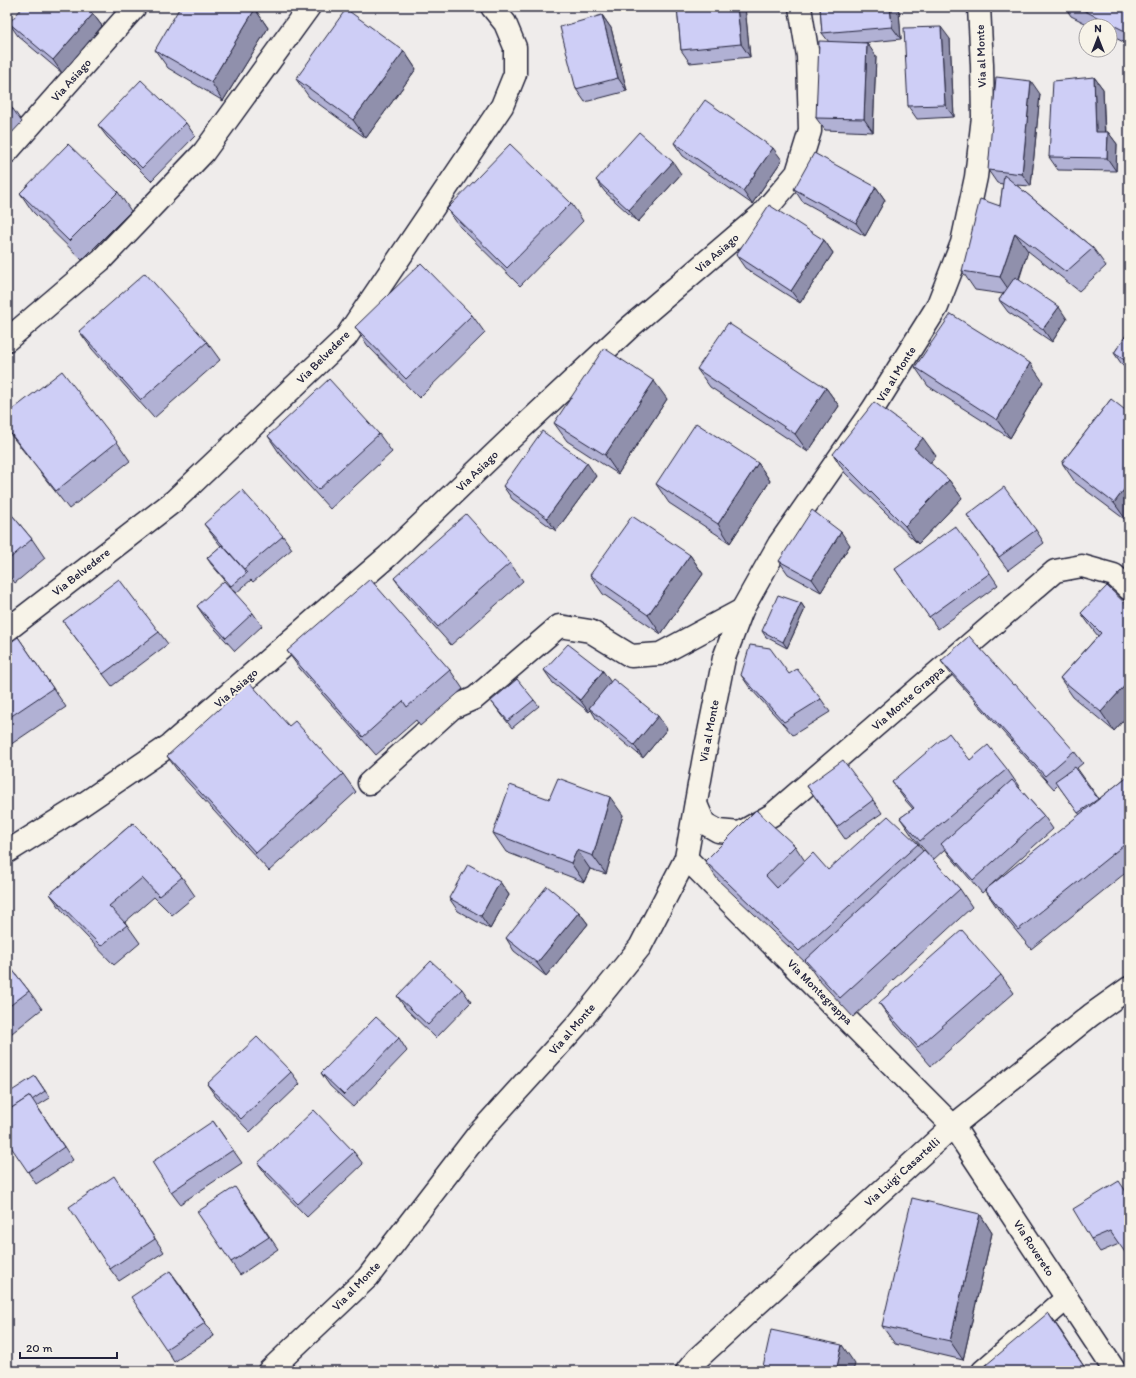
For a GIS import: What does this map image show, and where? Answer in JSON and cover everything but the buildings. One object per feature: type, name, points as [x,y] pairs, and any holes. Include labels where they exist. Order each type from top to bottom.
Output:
[{"type":"street","name":"Via Asiago","points":[[7,152],[135,7]]},
{"type":"street","points":[[7,340],[101,260],[204,152],[310,7]]},
{"type":"street","name":"Via Belvedere","points":[[7,630],[174,501],[346,337],[502,106],[515,74],[515,47],[505,23],[492,7]]},
{"type":"street","name":"Via Asiago","points":[[7,852],[79,808],[170,744],[388,556],[630,327],[762,214],[797,173],[810,131],[808,56],[800,7]]},
{"type":"street","name":"Via al Monte","points":[[270,1371],[368,1277],[479,1133],[577,1025],[640,947],[686,858],[724,658],[742,610],[780,544],[873,409],[937,307],[962,243],[976,177],[983,117],[979,7]]},
{"type":"street","name":"Via Monte Grappa","points":[[696,804],[704,823],[718,831],[740,833],[772,815],[1055,571],[1082,566],[1114,575],[1129,588]]},
{"type":"street","points":[[369,783],[452,708],[474,698],[559,626],[590,631],[631,656],[660,654],[742,610]]},
{"type":"street","name":"Via Montegrappa","points":[[686,858],[953,1126]]},
{"type":"street","name":"Via Luigi Casartelli","points":[[687,1371],[696,1359],[953,1126],[1091,1015],[1129,988]]},
{"type":"street","name":"Via Rovereto","points":[[953,1126],[1115,1371]]},
{"type":"street","points":[[983,1371],[1067,1298]]}]
